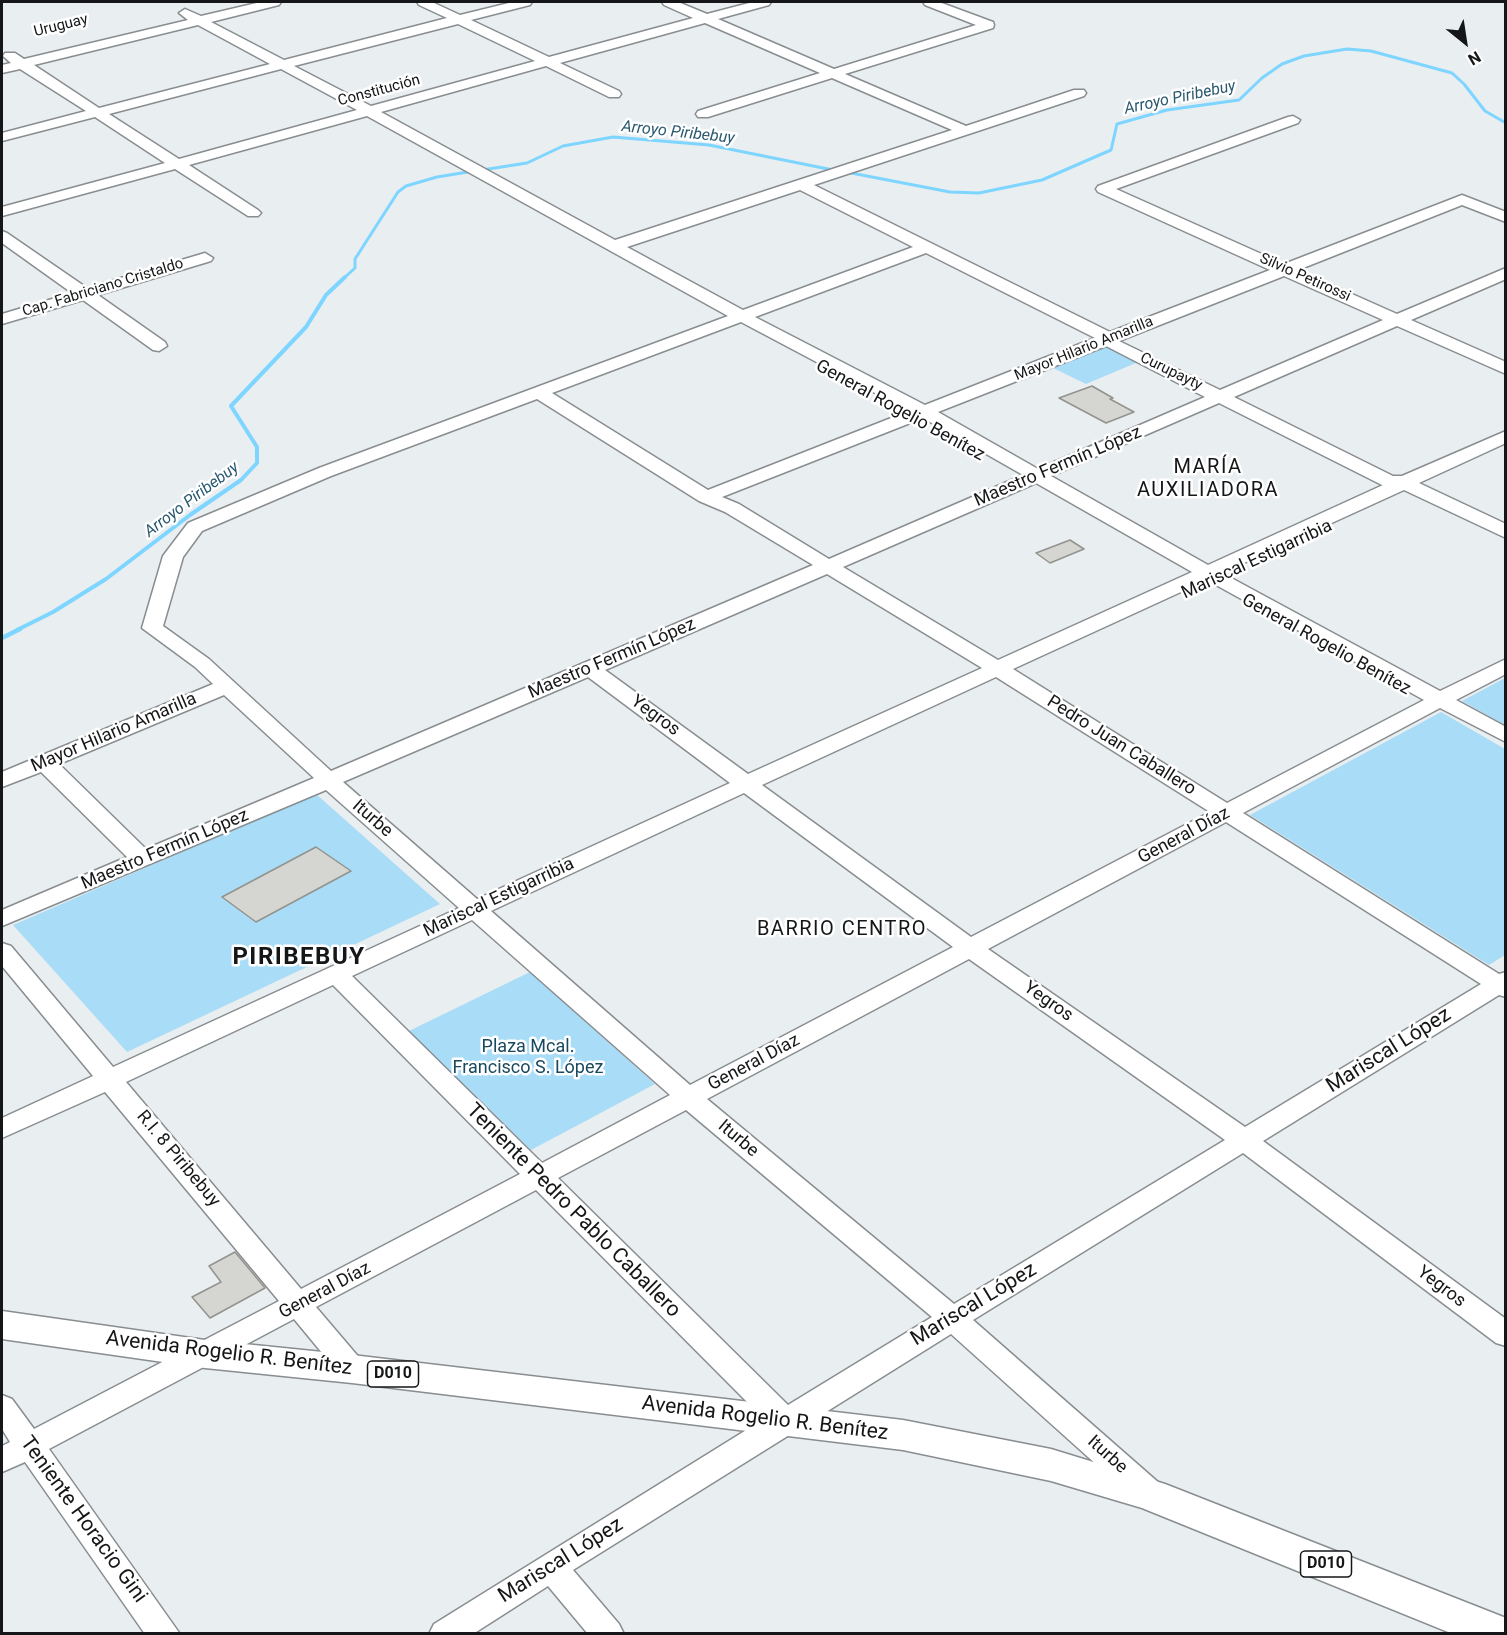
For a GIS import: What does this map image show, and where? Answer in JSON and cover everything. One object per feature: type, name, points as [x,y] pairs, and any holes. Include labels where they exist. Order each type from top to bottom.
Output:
[{"type":"main road","name":"Avenida Rogelio R. Benítez","points":[[2,1325],[205,1354],[352,1369],[903,1435],[1051,1465],[1151,1495],[1500,1634]]},
{"type":"street","name":"Uruguay","points":[[6,57],[233,2]]},
{"type":"street","points":[[2,69],[275,2]]},
{"type":"street","points":[[423,2],[615,94]]},
{"type":"street","points":[[2,137],[526,2]]},
{"type":"street","points":[[668,2],[966,131]]},
{"type":"street","name":"Constitución","points":[[2,212],[765,2]]},
{"type":"street","points":[[703,114],[988,25],[934,2]]},
{"type":"street","name":"General Rogelio Benítez","points":[[185,13],[283,64],[614,246],[617,252],[643,268],[919,415],[1112,525],[1436,702],[1506,744]]},
{"type":"street","points":[[6,57],[25,64],[253,213]]},
{"type":"street","points":[[614,246],[804,186],[1079,93]]},
{"type":"street","name":"Silvio Petirossi","points":[[1293,120],[1103,189],[1506,369]]},
{"type":"street","name":"Curupayty","points":[[804,186],[1110,339],[1123,339],[1389,481],[1408,484],[1506,532]]},
{"type":"street","name":"Mayor Hilario Amarilla","points":[[712,494],[919,415],[1462,200],[1506,218]]},
{"type":"street","points":[[2,236],[159,346]]},
{"type":"street","points":[[547,389],[927,247]]},
{"type":"street","name":"Cap. Fabriciano Cristaldo","points":[[2,319],[205,258]]},
{"type":"street","name":"Maestro Fermín López","points":[[2,919],[590,669],[1506,273]]},
{"type":"street","name":"Pedro Juan Caballero","points":[[547,389],[732,508],[1003,672],[1503,984]]},
{"type":"street","name":"Iturbe","points":[[547,389],[325,472],[195,527],[172,556],[153,628],[202,663],[328,780],[689,1098],[953,1318],[1151,1495]]},
{"type":"street","points":[[1408,484],[1506,436]]},
{"type":"street","name":"Mariscal Estigarribia","points":[[2,1129],[747,783],[1003,672],[1408,484],[1506,446]]},
{"type":"street","name":"General Díaz","points":[[2,1460],[1506,665]]},
{"type":"street","name":"Yegros","points":[[590,669],[971,949],[1244,1140],[1506,1335]]},
{"type":"street","name":"Mayor Hilario Amarilla","points":[[2,780],[227,686]]},
{"type":"street","name":"General Rogelio Benítez","points":[[1436,702],[1506,736]]},
{"type":"street","points":[[45,763],[142,859]]},
{"type":"street","name":"R.I. 8 Piribebuy","points":[[2,951],[352,1369]]},
{"type":"street","name":"Teniente Pedro Pablo Caballero","points":[[336,974],[785,1421]]},
{"type":"street","name":"Mariscal López","points":[[445,1634],[785,1421],[1503,984]]},
{"type":"street","name":"Teniente Horacio Gini","points":[[2,1407],[164,1634]]},
{"type":"street","points":[[551,1567],[608,1634]]},
{"type":"green space","points":[[1108,343],[1143,360],[1086,384],[1051,367]]},
{"type":"green space","points":[[1505,678],[1505,725],[1462,701]]},
{"type":"green space","points":[[1441,712],[1505,749],[1505,955],[1489,965],[1250,815]]},
{"type":"green space","points":[[316,794],[440,904],[127,1052],[13,925]]},
{"type":"green space","name":"Plaza Mcal. Francisco S. López","points":[[530,972],[655,1084],[531,1150],[409,1031]]},
{"type":"building","points":[[1092,386],[1134,412],[1106,423],[1059,398]]},
{"type":"building","points":[[1070,540],[1084,549],[1050,563],[1036,553]]},
{"type":"building","points":[[316,847],[351,871],[256,922],[222,897]]},
{"type":"building","points":[[235,1252],[265,1288],[210,1318],[192,1297],[221,1282],[209,1266]]},
{"type":"waterway","name":"Arroyo Piribebuy","points":[[846,172],[950,192],[979,193],[1042,180],[1111,150],[1117,124],[1167,110],[1239,100],[1262,78],[1282,64],[1304,56],[1347,49],[1371,51],[1452,73],[1464,84],[1485,111],[1506,123]]},
{"type":"waterway","name":"Arroyo Piribebuy","points":[[482,170],[527,163],[563,146],[613,137],[709,145],[838,171]]},
{"type":"waterway","name":"Arroyo Piribebuy","points":[[343,279],[355,268],[355,259],[398,192],[406,186],[437,177],[474,171]]},
{"type":"waterway","name":"Arroyo Piribebuy","points":[[17,630],[53,612],[106,579],[190,515],[241,480],[257,463],[257,447],[231,406],[306,327],[326,295],[345,277]]},
{"type":"waterway","name":"Arroyo Piribebuy","points":[[2,638],[20,629]]},
{"type":"district","name":"MARÍA AUXILIADORA","points":[[1208,480]]},
{"type":"district","name":"BARRIO CENTRO","points":[[842,930]]},
{"type":"district","name":"PIRIBEBUY","points":[[299,958]]}]
